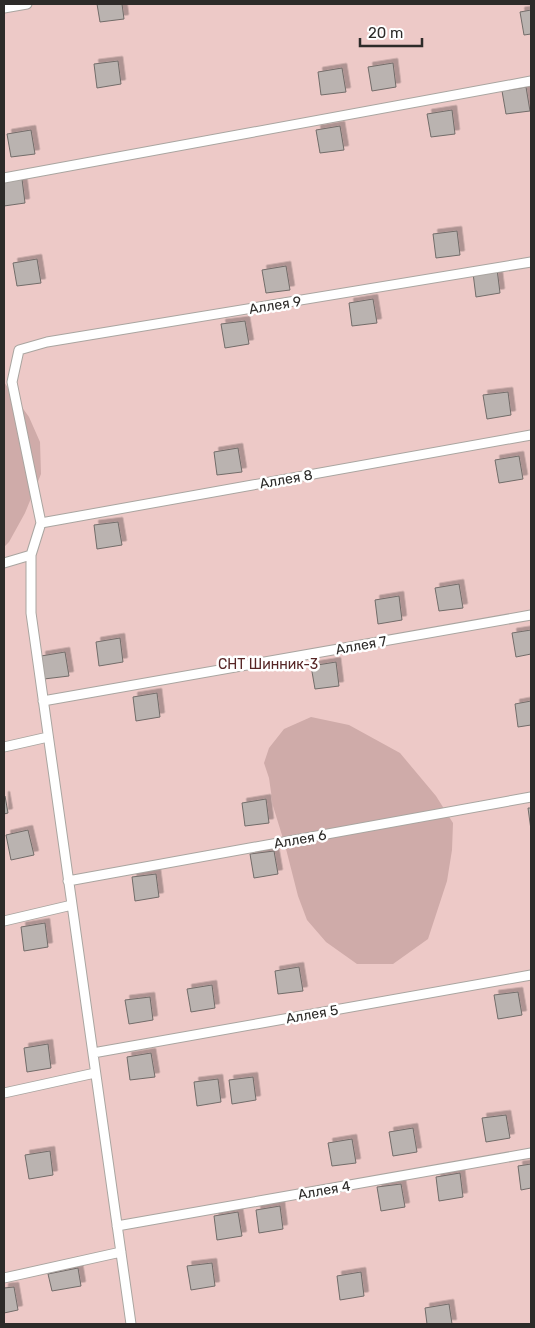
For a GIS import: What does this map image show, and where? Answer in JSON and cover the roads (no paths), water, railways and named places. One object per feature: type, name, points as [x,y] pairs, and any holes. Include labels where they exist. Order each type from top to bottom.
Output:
[{"type":"lane","points":[[4,8],[27,4]]},
{"type":"lane","points":[[4,178],[531,81]]},
{"type":"lane","name":"Аллея 9","points":[[8,383],[19,350],[47,342],[531,262]]},
{"type":"lane","points":[[8,383],[41,523],[31,556],[31,613],[94,1073],[131,1324]]},
{"type":"lane","name":"Аллея 8","points":[[41,523],[531,435]]},
{"type":"lane","points":[[4,563],[31,556]]},
{"type":"lane","name":"Аллея 7","points":[[43,701],[531,615]]},
{"type":"lane","points":[[4,747],[48,737]]},
{"type":"lane","name":"Аллея 6","points":[[68,881],[531,797]]},
{"type":"lane","points":[[4,921],[72,905]]},
{"type":"lane","name":"Аллея 5","points":[[92,1053],[531,975]]},
{"type":"lane","points":[[4,1093],[94,1073]]},
{"type":"lane","name":"Аллея 4","points":[[117,1226],[531,1153]]},
{"type":"lane","points":[[4,1278],[121,1252]]},
{"type":"park label","name":"СНТ Шинник-3","points":[[268,664]]}]
